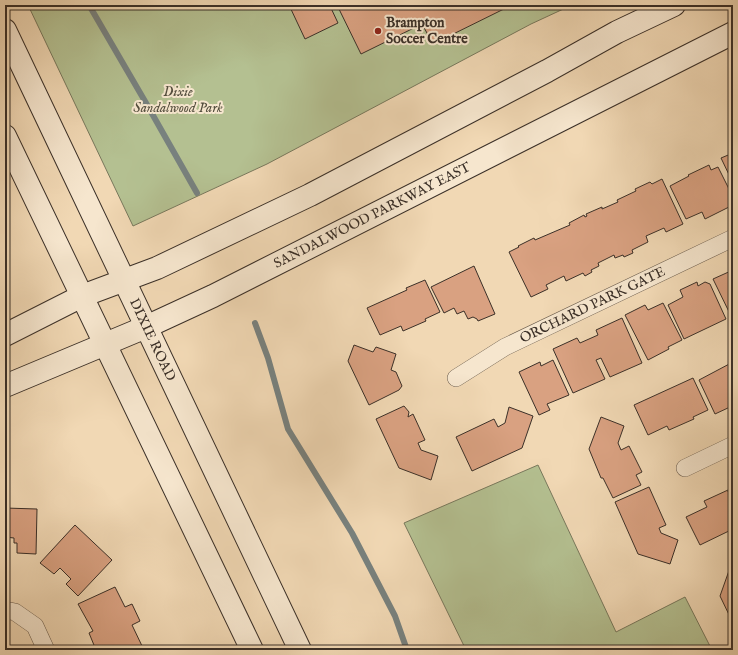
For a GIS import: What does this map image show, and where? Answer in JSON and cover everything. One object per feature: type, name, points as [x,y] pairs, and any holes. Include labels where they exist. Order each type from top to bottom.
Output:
[{"type":"main road","points":[[5,335],[82,296],[157,268],[310,195],[540,75],[617,32],[674,5]]},
{"type":"main road","name":"DIXIE ROAD","points":[[5,30],[300,650]]},
{"type":"main road","name":"SANDALWOOD PARKWAY EAST","points":[[5,386],[146,327],[213,296],[733,33]]},
{"type":"main road","points":[[5,136],[252,650]]},
{"type":"street","name":"ORCHARD PARK GATE","points":[[456,378],[505,347],[733,238]]},
{"type":"street","points":[[685,468],[733,445]]},
{"type":"street","points":[[5,610],[15,612],[35,626],[46,650]]},
{"type":"green space","name":"Dixie Sandalwood Park","points":[[28,5],[572,5],[531,24],[267,164],[133,226]]},
{"type":"green space","points":[[538,465],[616,632],[685,597],[712,650],[466,650],[404,523]]},
{"type":"building","points":[[289,5],[337,5],[330,6],[338,23],[305,39]]},
{"type":"building","name":"Brampton Soccer Centre","points":[[337,5],[512,5],[433,44],[422,24],[361,54]]},
{"type":"building","points":[[733,153],[733,183],[721,158]]},
{"type":"building","points":[[709,165],[711,170],[718,167],[733,197],[733,205],[705,219],[702,212],[686,219],[670,186]]},
{"type":"building","points":[[662,179],[683,224],[666,232],[664,228],[646,236],[648,242],[632,250],[633,253],[624,257],[623,255],[615,258],[614,255],[598,263],[599,266],[591,270],[592,272],[585,276],[583,273],[566,281],[564,276],[546,285],[548,289],[531,297],[509,252],[534,238],[535,240],[570,225],[569,223],[584,215],[585,217],[587,216],[586,214],[618,202],[617,200],[636,191],[635,189],[650,182],[652,184]]},
{"type":"building","points":[[474,266],[495,314],[478,321],[473,317],[468,319],[464,311],[457,314],[454,308],[444,313],[431,287]]},
{"type":"building","points":[[733,270],[733,320],[713,279]]},
{"type":"building","points":[[425,280],[440,312],[425,319],[426,321],[403,331],[401,326],[380,335],[367,308]]},
{"type":"building","points":[[697,282],[698,286],[705,282],[710,284],[726,319],[684,339],[668,305],[683,297],[680,290]]},
{"type":"building","points":[[663,303],[682,340],[648,360],[625,315],[645,305],[648,310]]},
{"type":"building","points":[[622,318],[642,363],[610,377],[601,358],[596,360],[605,379],[573,393],[553,349],[577,338],[580,343],[598,335],[596,330]]},
{"type":"building","points":[[354,345],[373,352],[376,347],[396,354],[391,370],[396,372],[402,386],[399,390],[369,405],[348,361]]},
{"type":"building","points":[[553,360],[569,395],[547,404],[550,410],[539,415],[519,372],[540,362],[541,366]]},
{"type":"building","points":[[733,362],[733,414],[730,407],[715,414],[699,380]]},
{"type":"building","points":[[693,378],[708,410],[693,417],[694,419],[669,430],[667,426],[648,435],[634,405]]},
{"type":"building","points":[[404,406],[409,412],[408,417],[413,414],[425,440],[418,443],[421,450],[438,456],[431,480],[399,468],[376,419]]},
{"type":"building","points":[[509,407],[533,416],[522,448],[472,471],[456,437],[494,419],[498,427],[505,423]]},
{"type":"building","points":[[601,417],[624,426],[618,443],[621,450],[629,446],[642,472],[636,475],[641,485],[613,498],[603,478],[601,478],[589,449]]},
{"type":"building","points":[[649,487],[666,525],[659,528],[661,533],[678,540],[670,564],[638,554],[615,502]]},
{"type":"building","points":[[728,490],[728,492],[733,490],[733,529],[700,545],[686,517],[707,507],[704,501]]},
{"type":"building","points":[[5,508],[37,509],[36,554],[17,553],[17,543],[14,543],[14,538],[5,537]]},
{"type":"building","points":[[75,525],[112,560],[78,596],[66,584],[71,579],[60,568],[54,574],[40,563]]},
{"type":"building","points":[[731,565],[733,566],[733,623],[720,596]]},
{"type":"building","points":[[115,587],[125,607],[132,604],[140,621],[132,625],[143,648],[139,650],[96,650],[89,633],[93,631],[78,604]]},
{"type":"waterway","points":[[89,5],[197,193]]},
{"type":"waterway","points":[[255,323],[268,358],[288,429],[352,533],[395,616],[407,650]]},
{"type":"place","name":"Brampton Soccer Centre","points":[[378,31]]}]
